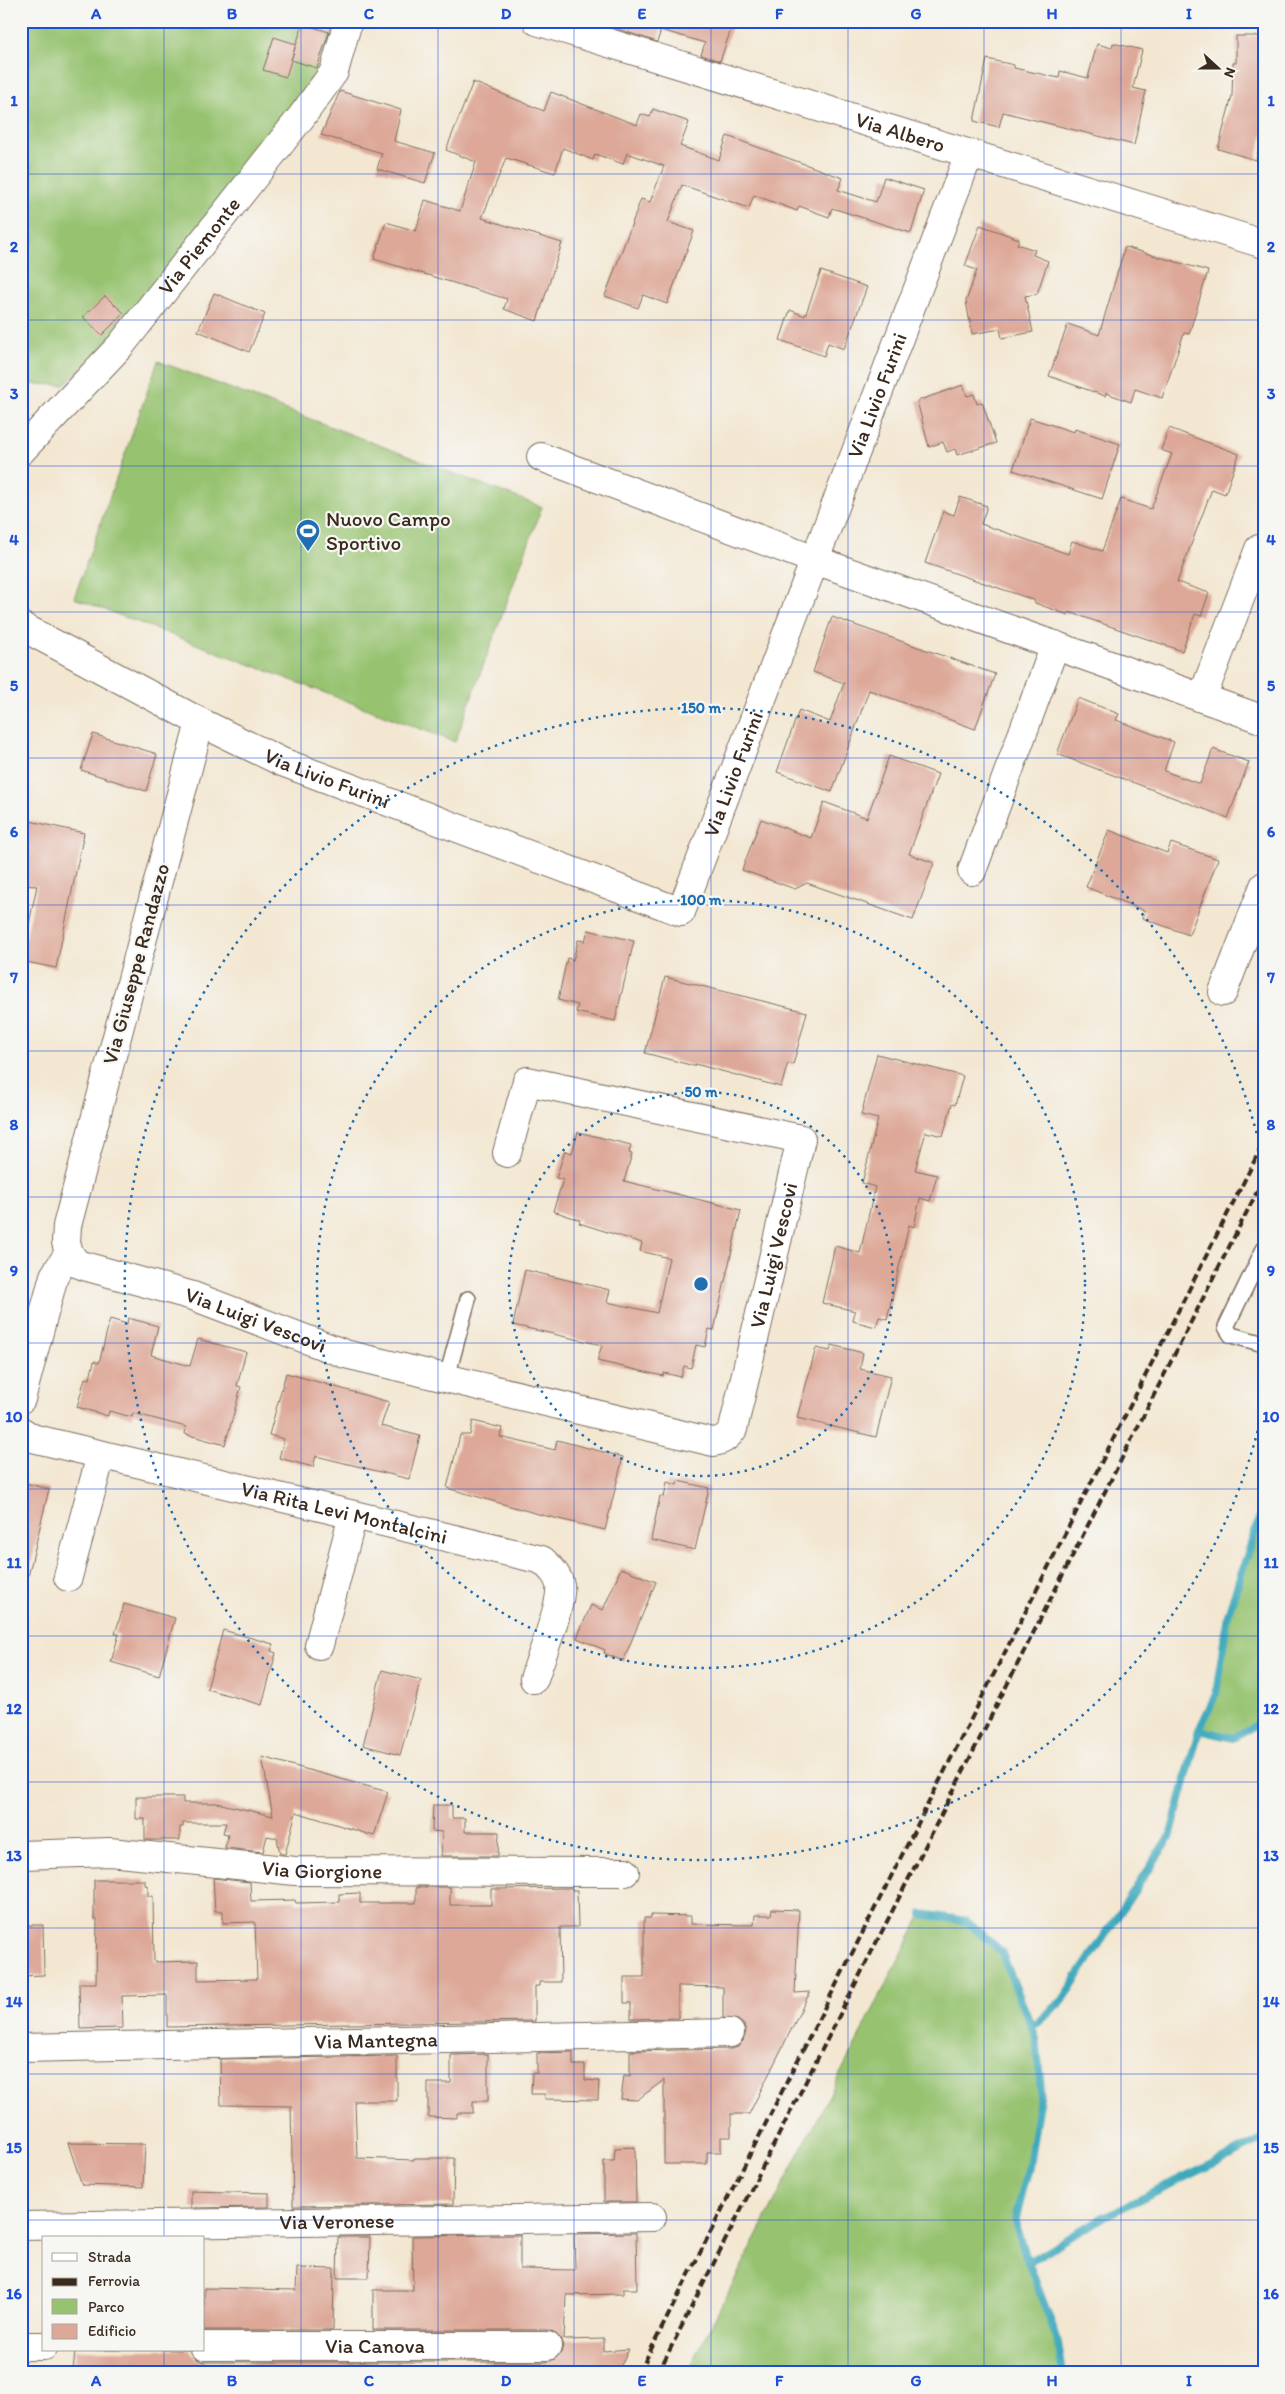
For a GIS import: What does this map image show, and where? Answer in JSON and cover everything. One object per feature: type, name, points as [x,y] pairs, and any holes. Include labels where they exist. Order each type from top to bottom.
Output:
[{"type":"street","name":"Via Piemonte","points":[[21,451],[121,345],[302,116],[334,72],[348,21]]},
{"type":"street","name":"Via Albero","points":[[537,21],[1264,244]]},
{"type":"street","name":"Via Livio Furini","points":[[200,722],[282,762],[680,912],[969,154]]},
{"type":"street","points":[[541,457],[815,560],[1264,720]]},
{"type":"street","points":[[1202,698],[1259,548]]},
{"type":"street","points":[[21,626],[200,722]]},
{"type":"street","points":[[972,870],[1054,645]]},
{"type":"street","name":"Via Giuseppe Randazzo","points":[[69,1253],[66,1242],[67,1226],[200,722]]},
{"type":"street","points":[[1224,992],[1264,886]]},
{"type":"street","name":"Via Luigi Vescovi","points":[[69,1253],[76,1263],[84,1266],[193,1296],[345,1354],[713,1442],[727,1437],[733,1429],[801,1139],[527,1080],[507,1154]]},
{"type":"street","points":[[21,1399],[54,1276],[69,1253]]},
{"type":"street","name":"Via Rita Levi Montalcini","points":[[21,1431],[32,1438],[542,1560],[551,1568],[560,1584],[560,1598],[534,1679]]},
{"type":"street","points":[[68,1577],[101,1455]]},
{"type":"street","points":[[319,1646],[354,1515]]},
{"type":"street","name":"Via Giorgione","points":[[21,1855],[110,1852],[295,1871],[625,1872]]},
{"type":"street","name":"Via Mantegna","points":[[21,2048],[730,2033]]},
{"type":"street","name":"Via Veronese","points":[[21,2226],[652,2217]]},
{"type":"street","points":[[21,2346],[42,2346]]},
{"type":"street","name":"Via Canova","points":[[205,2346],[546,2346]]},
{"type":"lane","points":[[1264,1249],[1226,1326],[1231,1335],[1264,1344]]},
{"type":"lane","points":[[447,1378],[468,1299]]},
{"type":"green space","points":[[21,21],[285,21],[302,27],[303,24],[334,34],[322,70],[307,85],[201,234],[126,324],[64,385],[21,384]]},
{"type":"green space","name":"Nuovo Campo Sportivo","points":[[158,361],[542,507],[455,742],[74,598]]},
{"type":"green space","points":[[1264,1504],[1264,1715],[1233,1738],[1199,1730],[1216,1694],[1228,1614]]},
{"type":"green space","points":[[922,1914],[966,1921],[1001,1951],[1032,2027],[1041,2090],[1029,2166],[1015,2221],[1028,2262],[1057,2338],[1063,2373],[687,2373]]},
{"type":"building","points":[[603,21],[734,21],[720,61],[701,55],[705,43],[661,30],[657,42],[602,24]]},
{"type":"building","points":[[303,24],[329,32],[317,68],[291,60]]},
{"type":"building","points":[[1236,36],[1264,36],[1264,131],[1256,160],[1218,149],[1232,96],[1233,63],[1236,63]]},
{"type":"building","points":[[274,37],[296,44],[286,77],[263,70]]},
{"type":"building","points":[[1113,43],[1142,50],[1133,88],[1146,91],[1134,145],[1003,112],[999,127],[974,121],[987,59],[1014,65],[1014,68],[1059,78],[1060,71],[1088,78],[1097,44],[1112,48]]},
{"type":"building","points":[[473,82],[544,111],[551,92],[637,125],[641,114],[650,117],[653,109],[689,122],[680,146],[719,160],[727,136],[843,178],[838,190],[876,202],[884,177],[924,190],[911,233],[832,208],[829,217],[799,206],[797,211],[754,195],[749,208],[682,185],[668,222],[694,231],[667,304],[643,295],[638,308],[605,296],[641,199],[650,202],[664,166],[627,153],[623,164],[595,154],[593,160],[563,148],[555,173],[506,158],[482,218],[562,243],[537,321],[504,309],[507,299],[374,259],[386,222],[416,231],[425,200],[460,211],[476,162],[446,150]]},
{"type":"building","points":[[340,91],[401,110],[394,141],[435,153],[425,183],[377,169],[382,153],[321,135]]},
{"type":"building","points":[[980,225],[1019,239],[1017,244],[1035,250],[1033,255],[1048,261],[1037,294],[1025,296],[1033,332],[1002,338],[1000,329],[972,334],[966,301],[977,270],[965,266]]},
{"type":"building","points":[[1125,247],[1208,271],[1189,334],[1184,333],[1162,398],[1135,389],[1131,402],[1106,393],[1105,396],[1049,376],[1068,324],[1099,335]]},
{"type":"building","points":[[821,271],[867,287],[844,349],[828,343],[824,356],[780,340],[790,310],[805,316]]},
{"type":"building","points":[[214,293],[265,314],[249,352],[198,331]]},
{"type":"building","points":[[105,296],[124,313],[102,335],[83,317]]},
{"type":"building","points":[[963,385],[967,396],[974,394],[977,404],[982,402],[996,443],[957,455],[955,449],[947,452],[943,442],[929,447],[917,401]]},
{"type":"building","points":[[1030,418],[1074,432],[1075,429],[1120,444],[1102,499],[1013,470]]},
{"type":"building","points":[[1169,428],[1239,454],[1225,494],[1212,489],[1177,582],[1209,593],[1201,616],[1195,614],[1182,651],[1069,612],[1068,615],[1035,603],[1034,600],[925,563],[943,511],[954,515],[960,497],[987,506],[981,524],[1068,554],[1072,541],[1102,551],[1121,499],[1151,509],[1172,454],[1161,450]]},
{"type":"building","points":[[832,617],[995,674],[975,729],[869,690],[832,792],[777,772],[799,710],[830,722],[844,683],[813,672]]},
{"type":"building","points":[[1078,698],[1119,714],[1116,720],[1174,742],[1164,771],[1200,784],[1213,749],[1249,762],[1228,818],[1057,754]]},
{"type":"building","points":[[93,734],[157,754],[146,791],[81,770]]},
{"type":"building","points":[[889,756],[938,774],[909,854],[934,863],[913,920],[807,883],[795,889],[742,870],[761,819],[811,838],[824,802],[867,818]]},
{"type":"building","points":[[21,819],[84,833],[56,968],[21,961],[37,886],[21,885]]},
{"type":"building","points":[[1109,830],[1167,853],[1171,843],[1218,859],[1189,935],[1142,918],[1145,911],[1086,887]]},
{"type":"building","points":[[588,930],[634,941],[615,1021],[576,1012],[578,1005],[558,1000],[567,958],[573,960],[578,940],[585,941]]},
{"type":"building","points":[[665,977],[807,1012],[793,1065],[788,1063],[781,1087],[645,1053]]},
{"type":"building","points":[[877,1054],[963,1076],[955,1105],[952,1104],[943,1136],[926,1132],[915,1170],[937,1175],[930,1201],[920,1198],[914,1227],[909,1225],[887,1319],[879,1317],[876,1327],[853,1321],[855,1311],[822,1303],[835,1246],[860,1253],[875,1187],[862,1183],[878,1119],[861,1115]]},
{"type":"building","points":[[578,1132],[631,1145],[629,1153],[632,1154],[624,1181],[741,1210],[714,1330],[709,1329],[705,1347],[696,1345],[691,1368],[684,1366],[681,1377],[664,1373],[663,1376],[597,1361],[602,1345],[513,1325],[525,1270],[610,1290],[607,1302],[657,1313],[669,1258],[640,1251],[642,1243],[579,1223],[580,1220],[553,1211],[563,1180],[556,1178],[565,1151],[572,1153]]},
{"type":"building","points":[[128,1318],[158,1326],[151,1355],[190,1366],[198,1339],[246,1352],[237,1386],[241,1387],[225,1445],[185,1434],[186,1427],[133,1413],[132,1417],[109,1411],[108,1416],[77,1407],[85,1378],[90,1379],[94,1361],[99,1363],[110,1319],[127,1324]]},
{"type":"building","points":[[832,1345],[863,1353],[860,1369],[891,1376],[876,1437],[797,1418],[816,1348],[830,1351]]},
{"type":"building","points":[[286,1373],[389,1402],[381,1426],[420,1436],[409,1479],[316,1456],[313,1467],[279,1458],[284,1439],[269,1435]]},
{"type":"building","points":[[473,1421],[502,1428],[500,1437],[555,1450],[557,1440],[623,1457],[605,1530],[538,1514],[447,1488],[460,1435],[470,1435]]},
{"type":"building","points":[[678,1481],[709,1488],[695,1550],[651,1540],[660,1496],[664,1497],[667,1482],[677,1485]]},
{"type":"building","points":[[21,1482],[49,1489],[28,1577],[21,1576]]},
{"type":"building","points":[[621,1568],[656,1582],[623,1661],[604,1653],[605,1650],[577,1638],[591,1605],[603,1610]]},
{"type":"building","points":[[124,1604],[175,1618],[159,1676],[111,1662],[119,1634],[115,1634]]},
{"type":"building","points":[[223,1630],[273,1644],[271,1651],[276,1653],[262,1705],[207,1689]]},
{"type":"building","points":[[382,1670],[421,1680],[400,1755],[363,1745]]},
{"type":"building","points":[[262,1757],[388,1792],[374,1836],[296,1812],[285,1854],[280,1854],[277,1838],[267,1836],[263,1852],[225,1848],[228,1834],[223,1833],[226,1823],[183,1823],[183,1827],[180,1827],[180,1840],[145,1840],[145,1819],[136,1819],[136,1797],[183,1797],[183,1803],[217,1803],[273,1816]]},
{"type":"building","points":[[433,1805],[452,1805],[452,1818],[465,1818],[465,1832],[499,1832],[498,1856],[441,1856],[442,1832],[432,1831]]},
{"type":"building","points":[[213,1878],[250,1882],[251,1901],[295,1900],[296,1903],[339,1902],[339,1894],[360,1893],[360,1903],[416,1903],[416,1887],[450,1887],[450,1905],[491,1905],[491,1889],[572,1888],[572,1890],[577,1890],[578,1927],[560,1927],[561,1982],[539,1982],[539,1986],[535,1986],[535,2021],[167,2027],[167,1995],[122,1996],[123,2028],[80,2029],[79,1983],[96,1983],[97,1919],[94,1919],[94,1880],[145,1880],[145,1885],[148,1886],[148,1896],[153,1896],[154,1962],[198,1961],[198,1980],[257,1979],[255,1922],[223,1923],[223,1911],[215,1911]]},
{"type":"building","points":[[772,1909],[799,1910],[795,1993],[810,1992],[749,2114],[731,2114],[731,2137],[721,2137],[721,2152],[707,2152],[707,2164],[664,2164],[664,2080],[637,2100],[621,2099],[624,2075],[630,2076],[630,2051],[731,2049],[738,2047],[743,2041],[746,2032],[744,2025],[738,2020],[723,2018],[723,1987],[678,1986],[678,2018],[631,2019],[631,2003],[624,2003],[624,1977],[644,1977],[644,1918],[651,1918],[651,1915],[691,1916],[691,1924],[754,1925],[755,1915],[771,1915]]},
{"type":"building","points":[[21,1925],[43,1925],[44,1975],[21,1976]]},
{"type":"building","points":[[573,2052],[573,2065],[585,2065],[585,2080],[599,2081],[598,2100],[545,2099],[545,2094],[531,2094],[532,2073],[537,2073],[537,2053]]},
{"type":"building","points":[[488,2054],[488,2101],[473,2101],[473,2113],[457,2113],[457,2118],[428,2117],[428,2083],[451,2083],[451,2055]]},
{"type":"building","points":[[397,2056],[397,2101],[355,2101],[357,2158],[414,2160],[414,2158],[454,2158],[453,2204],[293,2206],[291,2106],[221,2105],[220,2059]]},
{"type":"building","points":[[68,2143],[145,2144],[143,2187],[82,2185]]},
{"type":"building","points":[[635,2147],[636,2202],[604,2202],[604,2161],[614,2161],[615,2148]]},
{"type":"building","points":[[191,2191],[269,2193],[269,2207],[191,2208]]},
{"type":"building","points":[[636,2233],[637,2289],[623,2289],[623,2294],[566,2295],[564,2340],[604,2339],[604,2351],[629,2349],[617,2373],[178,2373],[178,2370],[126,2369],[126,2373],[73,2373],[75,2352],[191,2352],[196,2359],[204,2362],[547,2362],[555,2359],[561,2353],[563,2346],[560,2338],[554,2332],[547,2330],[373,2330],[373,2290],[413,2290],[412,2236],[520,2235],[520,2269],[575,2270],[574,2234]]},
{"type":"building","points":[[338,2237],[370,2237],[369,2278],[337,2278]]},
{"type":"building","points":[[297,2268],[334,2269],[333,2330],[205,2330],[205,2288],[296,2290]]},
{"type":"waterway","points":[[1199,1730],[1216,1694],[1228,1614],[1264,1504]]},
{"type":"waterway","points":[[1032,2027],[1060,2003],[1170,1837],[1199,1730],[1233,1738],[1264,1721]]},
{"type":"waterway","points":[[922,1914],[966,1921],[1001,1951],[1036,2038],[1041,2090],[1029,2166],[1015,2221],[1028,2262],[1057,2338],[1063,2373]]},
{"type":"waterway","points":[[1028,2262],[1105,2216],[1262,2140],[1264,2144]]},
{"type":"railway","points":[[639,2373],[1264,1142]]},
{"type":"railway","points":[[658,2373],[1264,1178]]},
{"type":"place","name":"Nuovo Campo Sportivo","points":[[308,552]]}]
